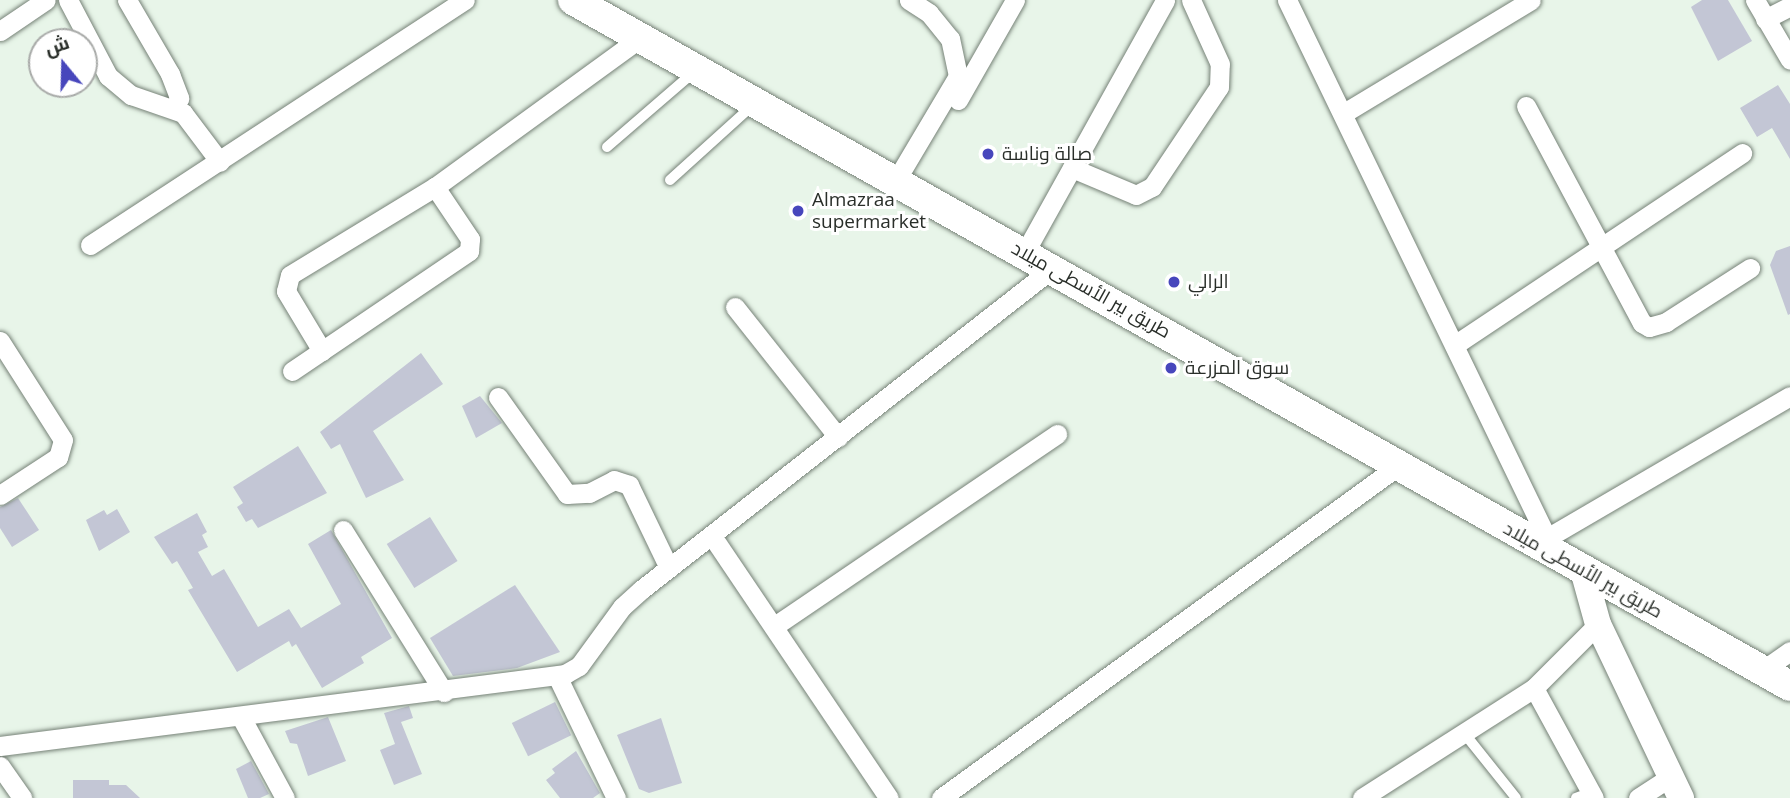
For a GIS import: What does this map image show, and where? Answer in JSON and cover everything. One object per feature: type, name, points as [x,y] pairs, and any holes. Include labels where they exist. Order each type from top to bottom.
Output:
[{"type":"main road","name":"طريق بير الأسطى ميلاد","points":[[573,0],[895,182],[1054,267],[1398,466],[1546,544],[1583,570],[1790,686]]},
{"type":"main road","points":[[1583,570],[1598,624],[1675,788]]},
{"type":"street","points":[[0,30],[46,0]]},
{"type":"street","points":[[68,0],[113,82],[131,95],[175,108],[220,162]]},
{"type":"street","points":[[127,0],[170,74],[179,98],[175,108]]},
{"type":"street","points":[[90,245],[465,0]]},
{"type":"street","points":[[895,182],[958,76],[958,57],[941,26],[909,0]]},
{"type":"street","points":[[919,144],[931,138],[945,123],[1015,0]]},
{"type":"street","points":[[1025,252],[1165,0]]},
{"type":"street","points":[[1072,168],[1136,195],[1152,187],[1219,87],[1220,64],[1191,0]]},
{"type":"street","points":[[1287,0],[1456,344],[1546,544],[1790,396]]},
{"type":"street","points":[[1344,113],[1531,0]]},
{"type":"street","points":[[1755,0],[1790,60]]},
{"type":"street","points":[[1765,19],[1790,6]]},
{"type":"street","points":[[322,351],[286,291],[290,275],[435,187],[640,38]]},
{"type":"street","points":[[1526,106],[1642,323],[1649,327],[1666,322],[1750,268]]},
{"type":"street","points":[[1456,344],[1742,153]]},
{"type":"street","points":[[292,371],[469,251],[470,239],[435,187]]},
{"type":"street","points":[[0,747],[444,692],[557,676],[579,666],[622,607],[668,568],[1054,267]]},
{"type":"street","points":[[735,307],[838,437]]},
{"type":"street","points":[[0,341],[63,440],[58,457],[0,495]]},
{"type":"street","points":[[498,397],[567,494],[589,493],[614,480],[629,485],[668,568]]},
{"type":"street","points":[[776,625],[1057,435]]},
{"type":"street","points":[[940,798],[1398,466]]},
{"type":"street","points":[[343,530],[444,692]]},
{"type":"street","points":[[712,536],[776,625],[889,798]]},
{"type":"street","points":[[1362,798],[1534,688],[1598,624]]},
{"type":"street","points":[[1763,670],[1790,651]]},
{"type":"street","points":[[557,676],[616,798]]},
{"type":"street","points":[[1534,688],[1584,797]]},
{"type":"street","points":[[241,717],[285,798]]},
{"type":"street","points":[[0,765],[22,798]]},
{"type":"street","points":[[1638,798],[1675,788]]},
{"type":"lane","points":[[607,147],[697,70]]},
{"type":"lane","points":[[670,180],[755,103]]},
{"type":"lane","points":[[1463,732],[1516,798]]},
{"type":"building","points":[[1702,0],[1728,0],[1752,41],[1718,61],[1691,7]]},
{"type":"building","points":[[1778,85],[1790,104],[1790,159],[1772,128],[1757,137],[1740,108]]},
{"type":"building","points":[[1790,246],[1788,315],[1770,265],[1776,251]]},
{"type":"building","points":[[421,353],[443,384],[373,431],[404,480],[366,498],[340,444],[331,449],[320,432]]},
{"type":"building","points":[[480,396],[502,423],[476,438],[462,406]]},
{"type":"building","points":[[298,446],[327,493],[258,528],[252,519],[246,522],[237,507],[243,503],[233,487]]},
{"type":"building","points":[[18,498],[39,530],[12,547],[0,528],[0,507]]},
{"type":"building","points":[[117,509],[130,532],[99,551],[86,520],[104,510],[107,515]]},
{"type":"building","points":[[197,513],[207,532],[202,535],[208,547],[198,552],[212,576],[224,569],[258,627],[289,609],[301,628],[341,604],[308,544],[331,530],[392,638],[361,657],[364,663],[322,688],[296,644],[292,647],[289,641],[237,672],[188,590],[193,588],[177,561],[172,564],[154,537]]},
{"type":"building","points":[[430,517],[458,561],[414,588],[387,544]]},
{"type":"building","points":[[515,585],[560,652],[517,668],[453,676],[430,638]]},
{"type":"building","points":[[555,702],[571,735],[528,756],[512,723]]},
{"type":"building","points":[[409,706],[413,718],[401,722],[422,774],[394,785],[380,750],[395,744],[384,713]]},
{"type":"building","points":[[328,717],[346,761],[308,776],[297,744],[290,743],[285,731]]},
{"type":"building","points":[[661,718],[682,783],[649,793],[639,789],[617,735]]},
{"type":"building","points":[[576,751],[600,793],[593,798],[560,798],[546,780],[555,773],[552,769]]},
{"type":"building","points":[[251,761],[269,794],[260,798],[248,798],[236,769]]},
{"type":"building","points":[[73,780],[109,780],[109,785],[126,785],[140,798],[73,798]]},
{"type":"place","name":"صالة وناسة","points":[[988,154]]},
{"type":"place","name":"Almazraa supermarket","points":[[798,211]]},
{"type":"place","name":"الرالي","points":[[1174,282]]},
{"type":"place","name":"سوق المزرعة","points":[[1171,368]]}]
